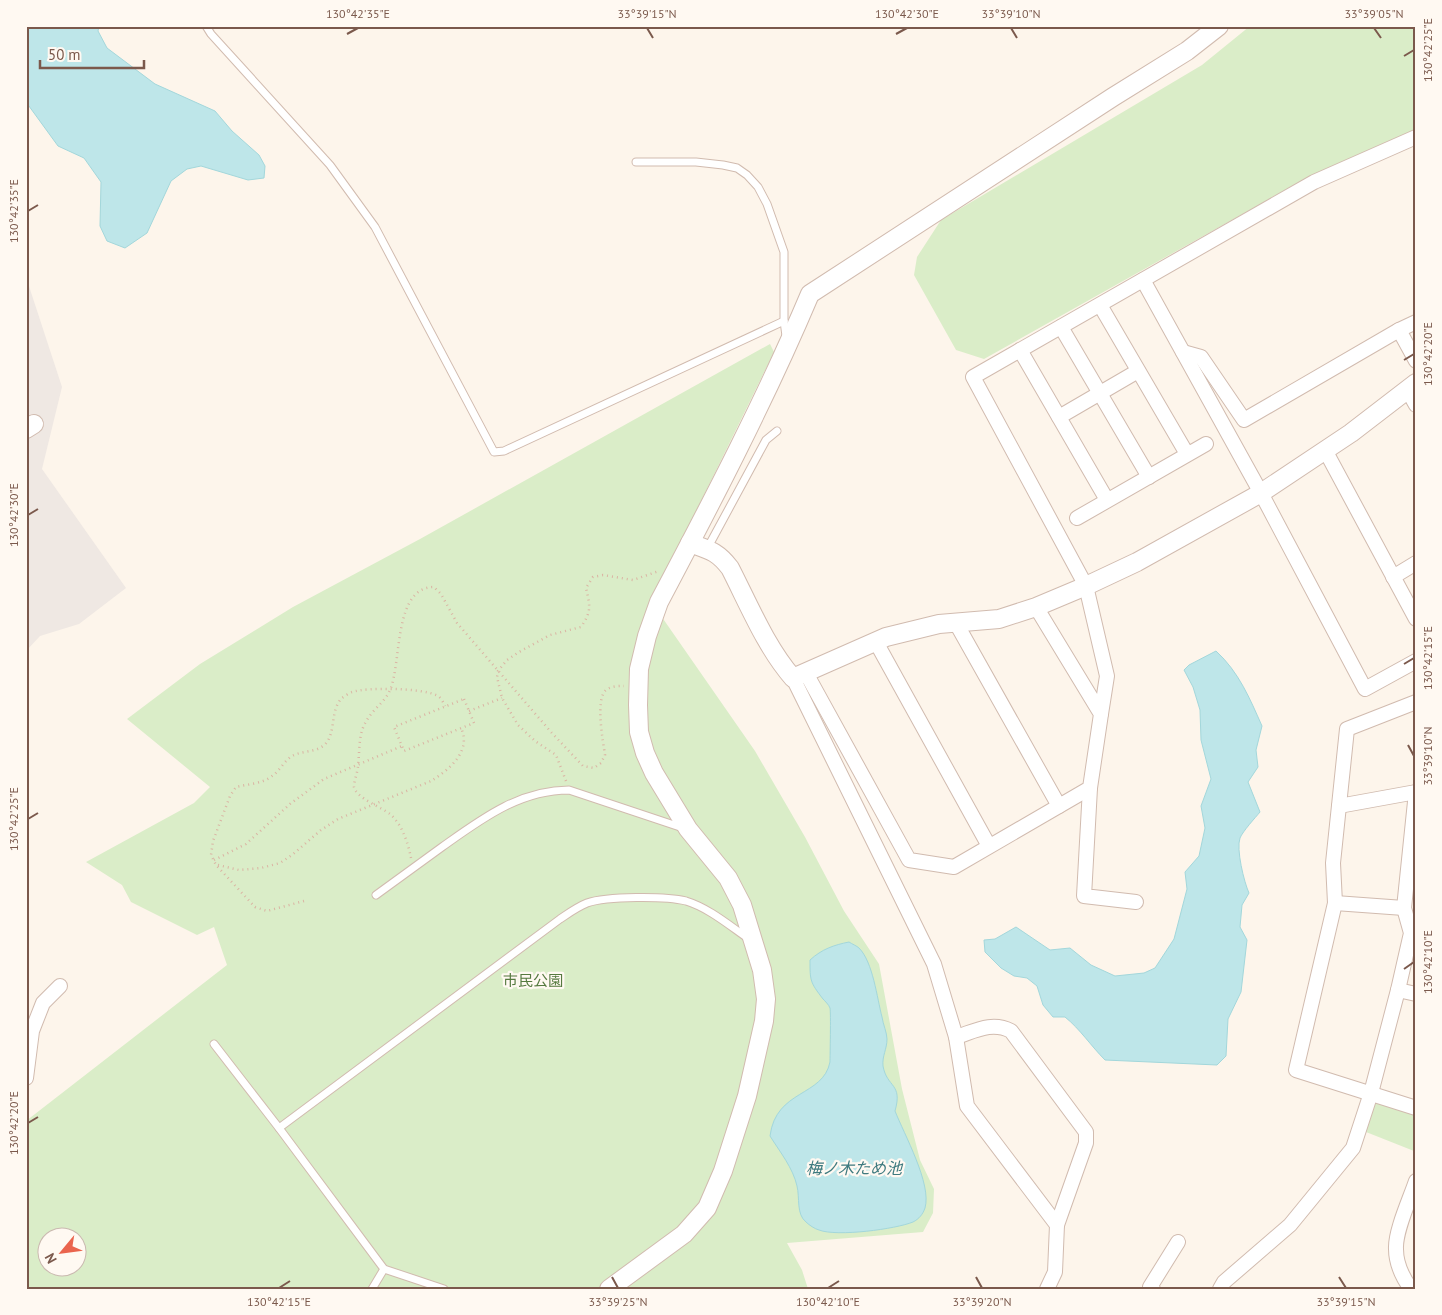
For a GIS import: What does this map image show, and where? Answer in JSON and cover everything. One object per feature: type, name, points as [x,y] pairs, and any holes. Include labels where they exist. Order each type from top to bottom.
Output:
[{"type":"street","points":[[610,1289],[684,1234],[707,1208],[716,1190],[747,1096],[764,1022],[766,998],[762,970],[742,905],[728,878],[688,830],[654,773],[645,754],[639,732],[639,669],[647,636],[659,602],[788,346],[810,294],[1186,51],[1219,26]]},
{"type":"street","points":[[1136,902],[1084,896],[1090,788],[1107,676],[1086,586],[973,377],[1314,182],[1416,137]]},
{"type":"street","points":[[1143,280],[1261,494],[1365,689],[1416,661]]},
{"type":"street","points":[[1100,305],[1187,454]]},
{"type":"street","points":[[1183,352],[1201,357],[1244,420],[1416,322]]},
{"type":"street","points":[[1061,327],[1149,476]]},
{"type":"street","points":[[1399,330],[1416,361]]},
{"type":"street","points":[[1020,350],[1107,500]]},
{"type":"street","points":[[1059,417],[1138,371]]},
{"type":"street","points":[[800,675],[886,637],[939,624],[999,619],[1036,607],[1086,586],[1137,562],[1261,494],[1351,433],[1412,386],[1416,405]]},
{"type":"street","points":[[1077,518],[1206,444]]},
{"type":"street","points":[[1325,450],[1416,619]]},
{"type":"street","points":[[690,543],[714,552],[730,568],[774,653],[800,675],[909,860],[954,867],[1090,788]]},
{"type":"street","points":[[1393,577],[1416,563]]},
{"type":"street","points":[[1036,607],[1101,714]]},
{"type":"street","points":[[956,623],[1059,806]]},
{"type":"street","points":[[876,642],[989,846]]},
{"type":"street","points":[[800,675],[934,964],[956,1038],[967,1106],[1057,1226]]},
{"type":"street","points":[[1416,702],[1347,730],[1333,862],[1335,903],[1296,1070],[1416,1108]]},
{"type":"street","points":[[1220,1289],[1224,1282],[1290,1225],[1353,1148],[1371,1093],[1398,990],[1411,933],[1404,908],[1416,792],[1339,806]]},
{"type":"street","points":[[1335,903],[1404,908]]},
{"type":"street","points":[[26,1078],[29,1030],[43,1003],[60,986]]},
{"type":"street","points":[[1398,990],[1416,994]]},
{"type":"street","points":[[956,1038],[991,1026],[1002,1026],[1011,1031],[1086,1132],[1086,1143],[1057,1226],[1055,1272],[1047,1289]]},
{"type":"street","points":[[1411,1289],[1405,1280],[1396,1250],[1397,1238],[1416,1181]]},
{"type":"street","points":[[1152,1289],[1150,1287],[1178,1242]]},
{"type":"lane","points":[[206,26],[211,34],[330,165],[375,227],[494,452],[504,451],[784,321]]},
{"type":"lane","points":[[636,162],[696,162],[737,168],[747,175],[758,187],[784,252],[784,321],[788,346]]},
{"type":"lane","points":[[707,550],[766,440],[777,431]]},
{"type":"lane","points":[[376,895],[483,818],[518,800],[550,790],[568,790],[688,830]]},
{"type":"lane","points":[[280,1128],[560,919],[588,903],[637,898],[687,901],[702,908],[754,942]]},
{"type":"lane","points":[[214,1044],[280,1128],[384,1269],[444,1289]]},
{"type":"lane","points":[[372,1289],[384,1269]]},
{"type":"path","points":[[568,790],[556,755],[534,741],[518,725],[502,698],[497,677],[498,670],[507,660],[550,634],[581,627],[589,616],[589,601],[586,588],[593,577],[603,575],[633,580],[680,562]]},
{"type":"path","points":[[413,868],[410,852],[400,827],[391,815],[359,796],[354,788],[359,745],[366,721],[390,690],[405,610],[418,591],[426,587],[434,587],[441,594],[457,623],[583,766],[594,768],[601,763],[605,755],[600,702],[604,691],[612,687],[638,684]]},
{"type":"path","points":[[304,900],[267,911],[255,907],[216,865],[211,855],[214,841],[230,796],[236,787],[256,784],[272,776],[292,756],[322,748],[329,740],[334,709],[341,699],[350,692],[390,690],[422,692],[436,695],[445,706]]},
{"type":"path","points":[[469,711],[502,698]]},
{"type":"path","points":[[464,699],[474,723],[404,751],[394,726],[445,706],[464,699]]},
{"type":"path","points":[[216,865],[239,870],[261,868],[280,863],[321,830],[338,819],[431,781],[444,772],[460,755],[464,743],[464,734],[461,728]]},
{"type":"path","points":[[214,860],[246,844],[290,804],[324,779],[402,746]]},
{"type":"shaded area","points":[[26,277],[62,387],[42,469],[126,588],[79,624],[40,636],[26,651]]},
{"type":"green space","points":[[1250,26],[1416,26],[1416,129],[1312,175],[984,359],[956,350],[914,275],[917,257],[941,220],[1202,65]]},
{"type":"green space","name":"市民公園","points":[[770,344],[774,352],[682,540],[650,600],[755,751],[805,837],[844,911],[879,964],[902,1089],[920,1160],[934,1189],[933,1213],[923,1232],[787,1243],[802,1270],[808,1289],[26,1289],[26,1121],[227,965],[214,927],[197,935],[131,902],[122,885],[86,862],[194,803],[210,787],[127,719],[200,664],[293,607],[420,539]]},
{"type":"green space","points":[[1381,1099],[1416,1114],[1416,1146],[1414,1151],[1366,1132],[1374,1103]]},
{"type":"water","points":[[26,26],[99,26],[98,31],[107,48],[155,84],[215,111],[232,131],[259,155],[265,166],[264,178],[248,180],[201,166],[187,169],[171,181],[147,233],[125,248],[107,241],[100,226],[101,182],[84,158],[58,146],[26,102]]},
{"type":"water","points":[[1216,651],[1237,677],[1262,726],[1256,750],[1258,767],[1248,782],[1260,812],[1244,832],[1239,843],[1241,866],[1249,893],[1242,905],[1240,927],[1247,940],[1241,992],[1228,1019],[1226,1056],[1217,1065],[1105,1060],[1065,1017],[1053,1017],[1043,1005],[1037,986],[1027,978],[1014,976],[1001,968],[985,952],[984,940],[995,939],[1016,927],[1050,950],[1070,948],[1091,965],[1115,976],[1144,973],[1155,968],[1174,939],[1187,889],[1185,872],[1199,856],[1205,828],[1201,806],[1211,779],[1201,740],[1200,710],[1193,687],[1184,670],[1189,665]]},
{"type":"water","name":"梅ノ木ため池","points":[[849,942],[858,947],[864,954],[871,971],[887,1037],[883,1066],[885,1073],[896,1090],[897,1102],[895,1111],[921,1173],[926,1198],[923,1212],[913,1222],[881,1229],[839,1233],[817,1229],[803,1219],[795,1179],[786,1160],[770,1136],[774,1121],[781,1110],[790,1101],[819,1082],[826,1073],[830,1062],[830,1008],[813,985],[810,960],[828,948]]}]
